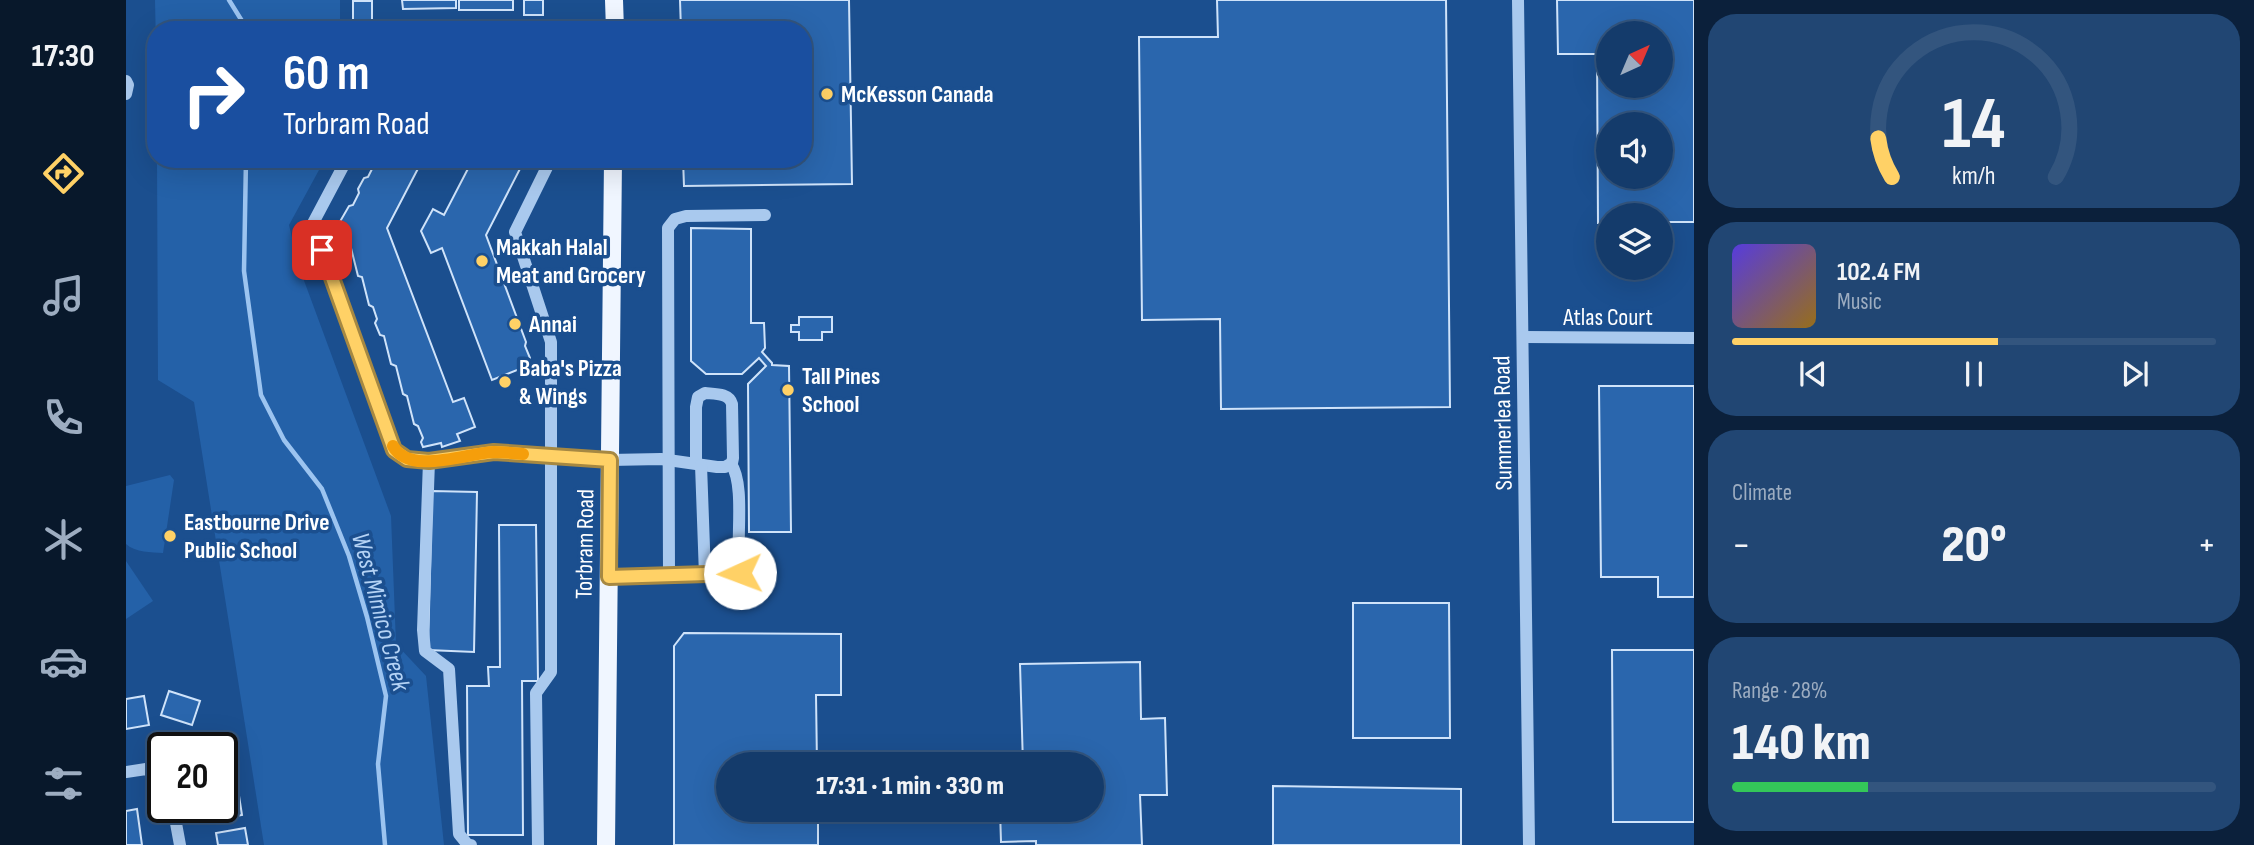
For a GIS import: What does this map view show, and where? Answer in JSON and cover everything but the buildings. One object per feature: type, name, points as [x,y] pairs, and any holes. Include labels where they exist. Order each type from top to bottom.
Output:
[{"type":"main road","points":[[614,0],[615,21]]},
{"type":"main road","name":"Torbram Road","points":[[606,845],[613,168]]},
{"type":"street","name":"Summerlea Road","points":[[1518,0],[1529,845]]},
{"type":"street","points":[[126,81],[126,94]]},
{"type":"street","points":[[342,168],[313,225],[394,450],[407,459],[429,461],[494,452],[610,460],[668,460],[699,464],[725,467],[731,464],[733,458],[731,399],[724,395],[705,393],[698,397],[696,407],[699,464],[705,575]]},
{"type":"street","points":[[538,845],[536,693],[551,672],[551,342],[514,232],[546,168]]},
{"type":"street","points":[[669,575],[668,228],[675,219],[686,216],[765,215]]},
{"type":"street","name":"Atlas Court","points":[[1523,337],[1694,338]]},
{"type":"street","points":[[429,461],[422,630],[425,651],[449,669],[459,834],[471,845]]},
{"type":"street","points":[[609,577],[740,573],[738,476],[731,464]]},
{"type":"street","points":[[126,772],[147,770]]},
{"type":"street","points":[[176,823],[180,845]]},
{"type":"shaded area","points":[[155,0],[340,0],[340,21],[155,21]]},
{"type":"shaded area","points":[[157,168],[320,168],[289,225],[299,267],[391,516],[396,644],[426,676],[444,845],[264,845],[194,402],[158,380]]},
{"type":"shaded area","points":[[170,475],[174,480],[163,553],[144,552],[130,547],[126,544],[126,486]]},
{"type":"shaded area","points":[[126,561],[153,601],[126,619]]},
{"type":"waterway","name":"West Mimico Creek","points":[[229,0],[242,21]]},
{"type":"waterway","name":"West Mimico Creek","points":[[246,168],[244,271],[261,395],[284,440],[322,489],[349,556],[386,696],[378,764],[385,845]]},
{"type":"slow traffic","points":[[393,446],[394,450],[407,459],[429,461],[494,452],[523,454]]},
{"type":"place","name":"McKesson Canada","points":[[827,94]]},
{"type":"place","name":"Makkah Halal Meat and Grocery","points":[[482,261]]},
{"type":"place","name":"Annai","points":[[515,324]]},
{"type":"place","name":"Baba's Pizza & Wings","points":[[505,382]]},
{"type":"place","name":"Tall Pines School","points":[[788,390]]},
{"type":"place","name":"Eastbourne Drive Public School","points":[[170,536]]},
{"type":"route","points":[[322,250],[394,450],[407,459],[429,461],[494,452],[610,460],[609,577],[740,573]]}]
